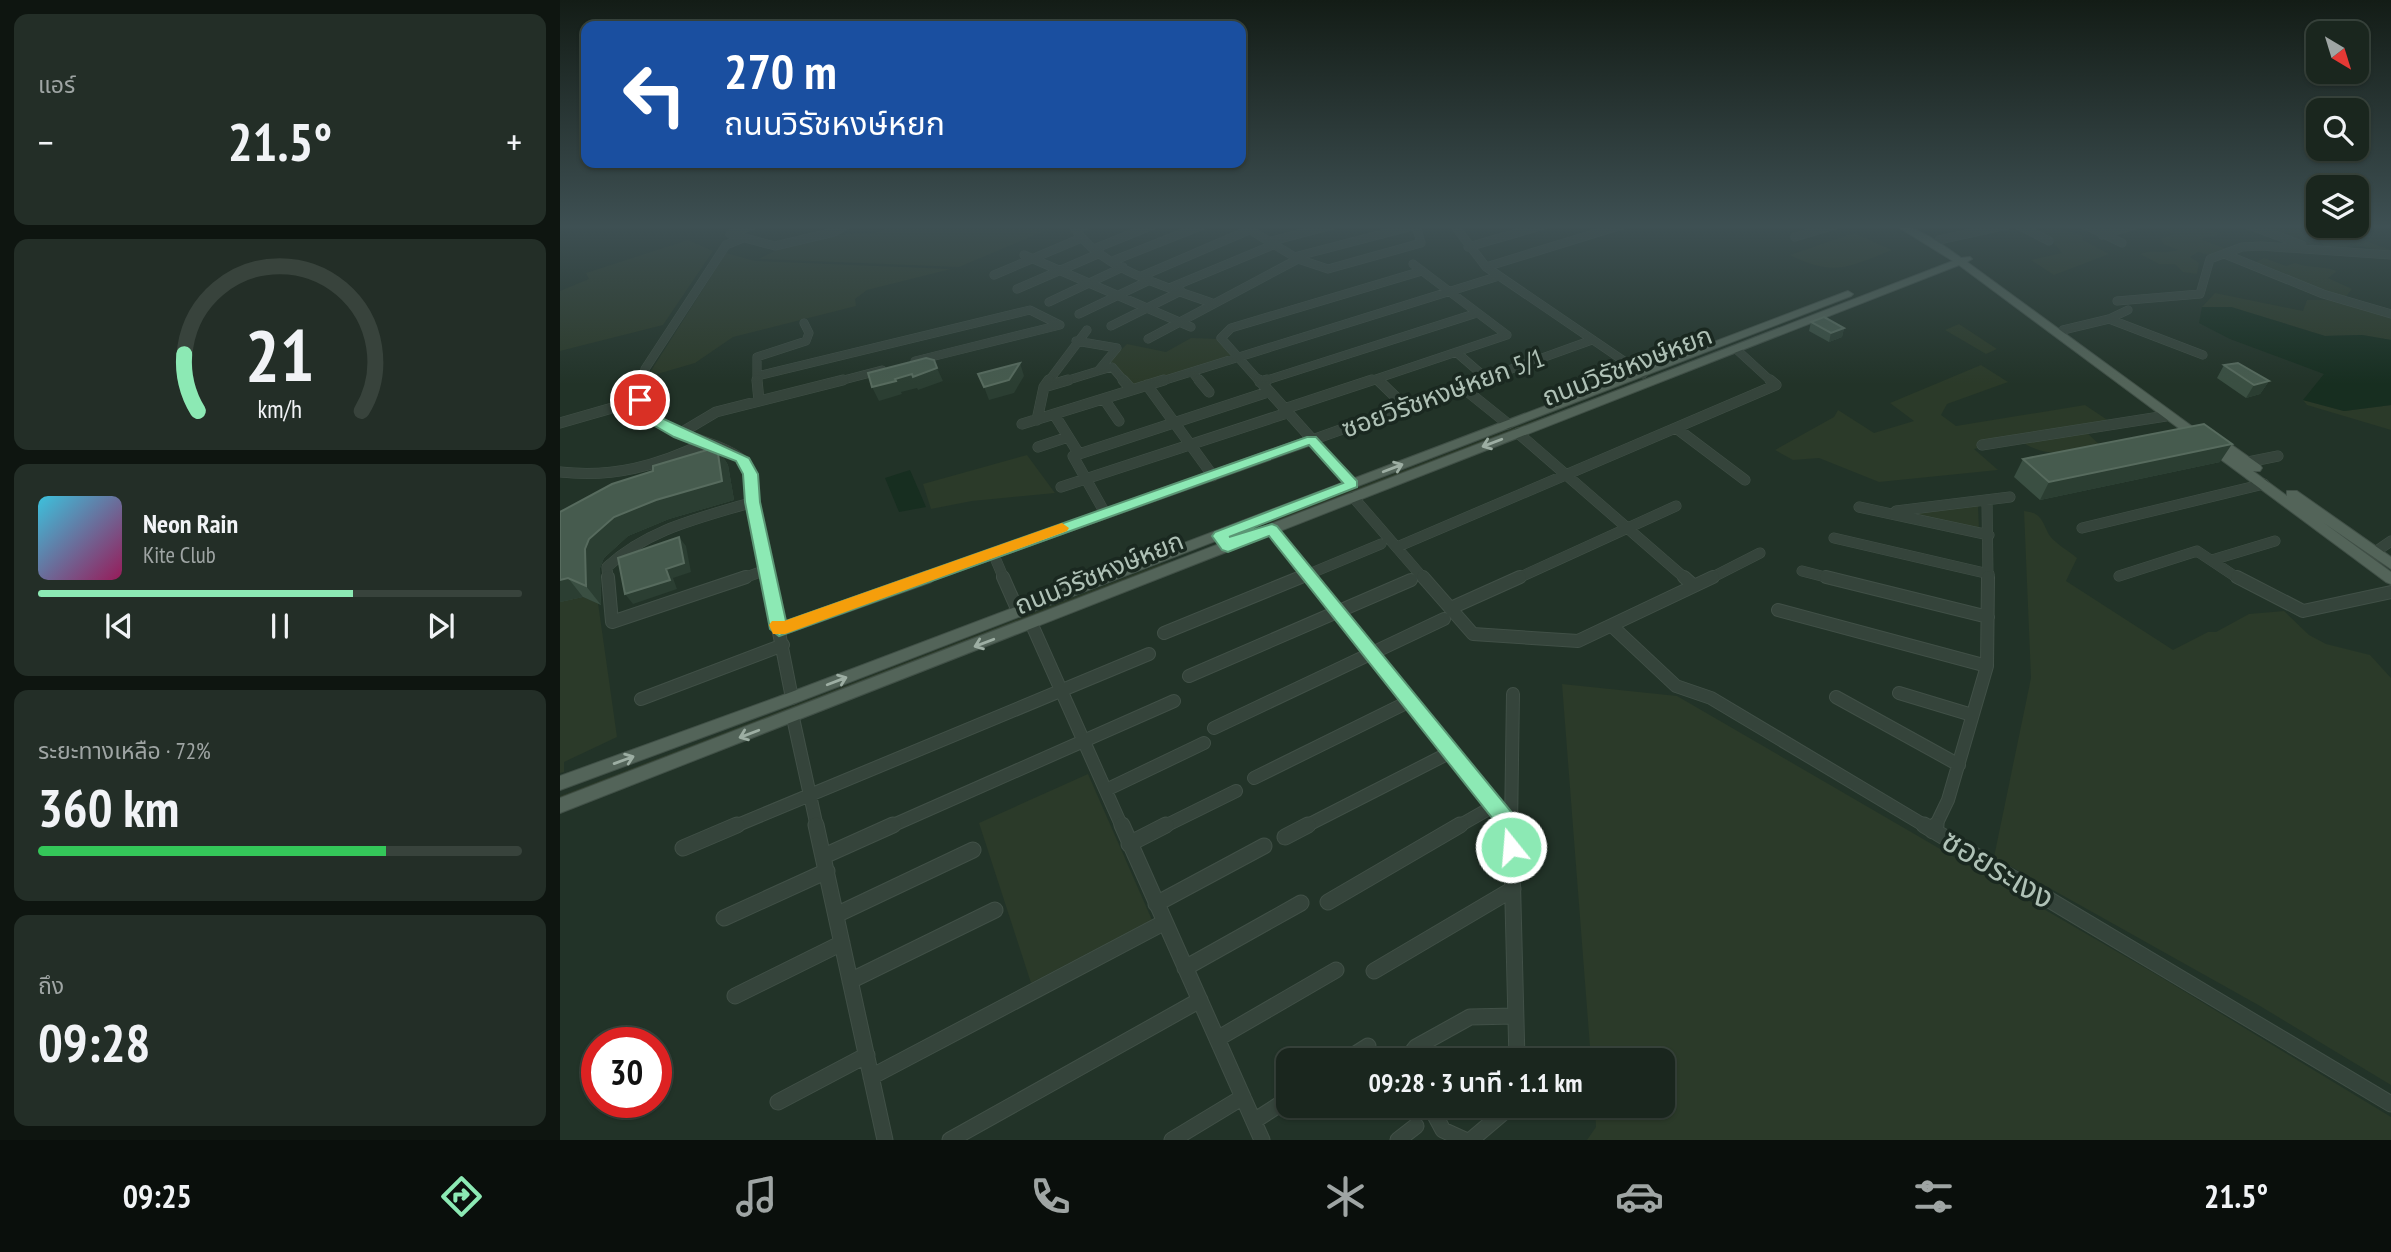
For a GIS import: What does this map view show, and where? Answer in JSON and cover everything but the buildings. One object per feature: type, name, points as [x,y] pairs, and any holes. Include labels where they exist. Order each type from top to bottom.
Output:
[{"type":"main road","name":"ถนนวิรัชหงษ์หยก","points":[[560,783],[1018,611],[1224,541],[1513,428],[1735,349],[1810,314],[1905,278]]},
{"type":"main road","name":"ถนนวิรัชหงษ์หยก","points":[[1589,400],[1643,374],[1912,278]]},
{"type":"main road","points":[[1977,278],[1987,282]]},
{"type":"main road","points":[[1983,278],[2166,415],[2186,436],[2264,484],[2391,579]]},
{"type":"main road","points":[[1988,278],[2391,564]]},
{"type":"main road","name":"ถนนวิรัชหงษ์หยก","points":[[560,806],[1032,625],[1224,541],[1272,529],[1353,491]]},
{"type":"street","points":[[705,278],[639,382],[640,400],[653,419],[679,434],[742,458],[751,474],[765,570],[783,645],[792,698]]},
{"type":"street","points":[[1017,289],[1043,278]]},
{"type":"street","points":[[1078,278],[1191,327]]},
{"type":"street","points":[[1049,302],[1099,278]]},
{"type":"street","points":[[1079,314],[1146,278]]},
{"type":"street","points":[[1147,278],[1212,303]]},
{"type":"street","points":[[1172,287],[1192,278]]},
{"type":"street","points":[[1148,339],[1258,278]]},
{"type":"street","points":[[1398,278],[1231,328],[1221,338],[1311,440],[1448,613],[1473,634],[1578,641],[1613,627],[1760,553]]},
{"type":"street","points":[[1061,487],[1507,335],[1431,278]]},
{"type":"street","points":[[1022,424],[1492,278]]},
{"type":"street","points":[[1502,278],[1643,374]]},
{"type":"street","points":[[2117,301],[2200,294],[2205,278]]},
{"type":"street","points":[[2284,278],[2323,294],[2391,314]]},
{"type":"street","points":[[1111,326],[1181,291]]},
{"type":"street","points":[[757,376],[1030,310],[1060,325],[903,364]]},
{"type":"street","points":[[2063,330],[2109,319],[2128,310]]},
{"type":"street","points":[[1260,382],[1477,313]]},
{"type":"street","points":[[2109,319],[2203,355]]},
{"type":"street","points":[[759,401],[757,356],[806,341],[809,332],[804,323]]},
{"type":"street","points":[[1037,420],[1044,387],[1076,341],[1087,330]]},
{"type":"street","name":"ซอยวิรัชหงษ์หยก 5/1","points":[[779,629],[1592,340]]},
{"type":"street","points":[[1076,341],[1117,348],[1098,371]]},
{"type":"street","points":[[1397,547],[1570,476],[1776,385],[1735,349]]},
{"type":"street","points":[[1456,352],[1486,378]]},
{"type":"street","points":[[1044,387],[1112,367],[1132,390]]},
{"type":"street","points":[[679,434],[716,412],[890,368]]},
{"type":"street","points":[[1192,372],[1209,392]]},
{"type":"street","points":[[1377,379],[1406,407]]},
{"type":"street","points":[[1147,385],[1213,475]]},
{"type":"street","points":[[1462,387],[1629,526],[1693,585]]},
{"type":"street","points":[[1105,513],[1073,456],[1268,392]]},
{"type":"street","points":[[1104,399],[1119,421]]},
{"type":"street","points":[[560,423],[640,400]]},
{"type":"street","points":[[1054,414],[1079,454]]},
{"type":"street","points":[[1982,445],[2166,415]]},
{"type":"street","points":[[1676,428],[1745,480]]},
{"type":"street","points":[[1038,447],[1068,437]]},
{"type":"street","points":[[560,472],[586,476],[627,474],[668,461],[705,443]]},
{"type":"street","points":[[2248,462],[2278,456]]},
{"type":"street","points":[[2082,528],[2264,484]]},
{"type":"street","points":[[1887,512],[2010,497]]},
{"type":"street","points":[[1933,831],[1948,800],[1987,666],[1987,500]]},
{"type":"street","points":[[753,502],[649,535],[621,552],[607,567],[612,622],[765,570]]},
{"type":"street","points":[[1214,728],[1675,506]]},
{"type":"street","points":[[1860,507],[1989,535]]},
{"type":"street","points":[[1272,529],[1510,826]]},
{"type":"street","points":[[1834,538],[1989,574]]},
{"type":"street","points":[[2212,561],[2275,541]]},
{"type":"street","points":[[2375,552],[2391,541]]},
{"type":"street","points":[[1164,633],[1381,544]]},
{"type":"street","points":[[2119,576],[2195,551],[2254,588],[2303,611],[2391,592]]},
{"type":"street","points":[[993,553],[1018,611]]},
{"type":"street","points":[[1802,571],[1988,617]]},
{"type":"street","points":[[1189,676],[1411,580]]},
{"type":"street","points":[[1778,610],[1987,666]]},
{"type":"street","points":[[1032,625],[1262,1140]]},
{"type":"street","name":"ซอยระเงง","points":[[1613,627],[1676,685],[1711,698],[2391,1104]]},
{"type":"street","points":[[641,699],[783,645]]},
{"type":"street","points":[[682,848],[1149,654]]},
{"type":"street","points":[[1899,692],[1972,715]]},
{"type":"street","points":[[1513,694],[1510,826],[1516,1048]]},
{"type":"street","points":[[1836,697],[1959,765]]},
{"type":"street","points":[[824,856],[1174,701]]},
{"type":"street","points":[[1254,778],[1408,702]]},
{"type":"street","points":[[793,718],[885,1140]]},
{"type":"street","points":[[1106,790],[1204,743]]},
{"type":"street","points":[[1285,837],[1449,753]]},
{"type":"street","points":[[1129,844],[1236,791]]},
{"type":"street","points":[[1328,902],[1494,806]]},
{"type":"street","points":[[1156,904],[1264,846]]},
{"type":"street","points":[[836,915],[973,850]]},
{"type":"street","points":[[724,918],[827,871]]},
{"type":"street","points":[[1374,971],[1513,890]]},
{"type":"street","points":[[1185,968],[1301,903]]},
{"type":"street","points":[[850,981],[995,910]]},
{"type":"street","points":[[871,1077],[1165,922]]},
{"type":"street","points":[[735,996],[842,943]]},
{"type":"street","points":[[1217,1039],[1336,970]]},
{"type":"street","points":[[950,1140],[1200,1000]]},
{"type":"street","points":[[1415,1048],[1470,1017],[1514,1016]]},
{"type":"street","points":[[778,1102],[867,1055]]},
{"type":"street","points":[[1172,1140],[1243,1097]]},
{"type":"street","points":[[1254,1121],[1276,1106]]},
{"type":"street","points":[[1436,1118],[1443,1130],[1465,1140]]},
{"type":"street","points":[[1471,1140],[1497,1118]]},
{"type":"street","points":[[1398,1140],[1416,1126]]},
{"type":"shaded area","points":[[695,278],[663,325],[560,351],[560,291],[589,279]]},
{"type":"shaded area","points":[[710,278],[914,278],[867,290],[855,299],[856,306],[733,337],[695,363],[647,377]]},
{"type":"shaded area","points":[[2292,278],[2328,278],[2352,289],[2344,299]]},
{"type":"shaded area","points":[[2215,293],[2303,311],[2307,300],[2330,300],[2391,316],[2391,340],[2362,335],[2325,336],[2231,307],[2202,307]]},
{"type":"shaded area","points":[[2202,307],[2231,307],[2325,336],[2362,335],[2391,340],[2391,405],[2344,411],[2303,400],[2324,374],[2230,339],[2199,323]]},
{"type":"shaded area","points":[[1959,324],[1997,349],[1986,354],[1945,330]]},
{"type":"shaded area","points":[[1191,338],[1219,339],[1235,358],[1134,388],[1110,361],[1127,344],[1166,352]]},
{"type":"shaded area","points":[[1981,365],[2008,382],[1947,404],[1941,415],[1956,426],[2085,405],[2109,421],[1974,449],[1998,470],[1879,482],[1819,458],[1793,460],[1775,450],[1834,417],[1838,410],[1874,433],[1914,421],[1890,403]]},
{"type":"shaded area","points":[[2303,400],[2344,411],[2391,405],[2391,430],[2307,405]]},
{"type":"shaded area","points":[[1568,409],[1321,506],[1251,529],[1522,425]]},
{"type":"shaded area","points":[[2085,431],[2101,446],[2060,453],[2030,447],[2021,441]]},
{"type":"shaded area","points":[[1027,455],[1055,493],[972,501],[931,509],[923,484]]},
{"type":"shaded area","points":[[910,470],[926,507],[899,512],[885,478]]},
{"type":"shaded area","points":[[1978,506],[1979,530],[1907,512]]},
{"type":"shaded area","points":[[2024,511],[2039,517],[2050,536],[2077,558],[2066,581],[2173,650],[2208,632],[2216,632],[2249,614],[2284,611],[2309,635],[2326,644],[2370,655],[2391,678],[2391,1085],[2260,1006],[1994,857],[2031,678]]},
{"type":"shaded area","points":[[1180,559],[560,800],[560,796],[1158,565]]},
{"type":"shaded area","points":[[583,597],[598,603],[617,737],[564,762],[564,772],[560,773],[560,601]]},
{"type":"shaded area","points":[[1562,684],[1677,696],[2159,976],[2391,1117],[2391,1140],[1587,1140],[1596,1127],[1596,1118],[1675,1118],[1675,1048],[1590,1048]]},
{"type":"shaded area","points":[[1088,774],[1152,920],[1031,983],[979,823]]},
{"type":"slow traffic","points":[[778,625],[779,629],[1062,528]]},
{"type":"route","points":[[640,400],[653,419],[679,434],[742,458],[751,474],[765,570],[779,629],[1311,440],[1352,484],[1220,536],[1228,547],[1272,529],[1510,826],[1511,847]]}]
